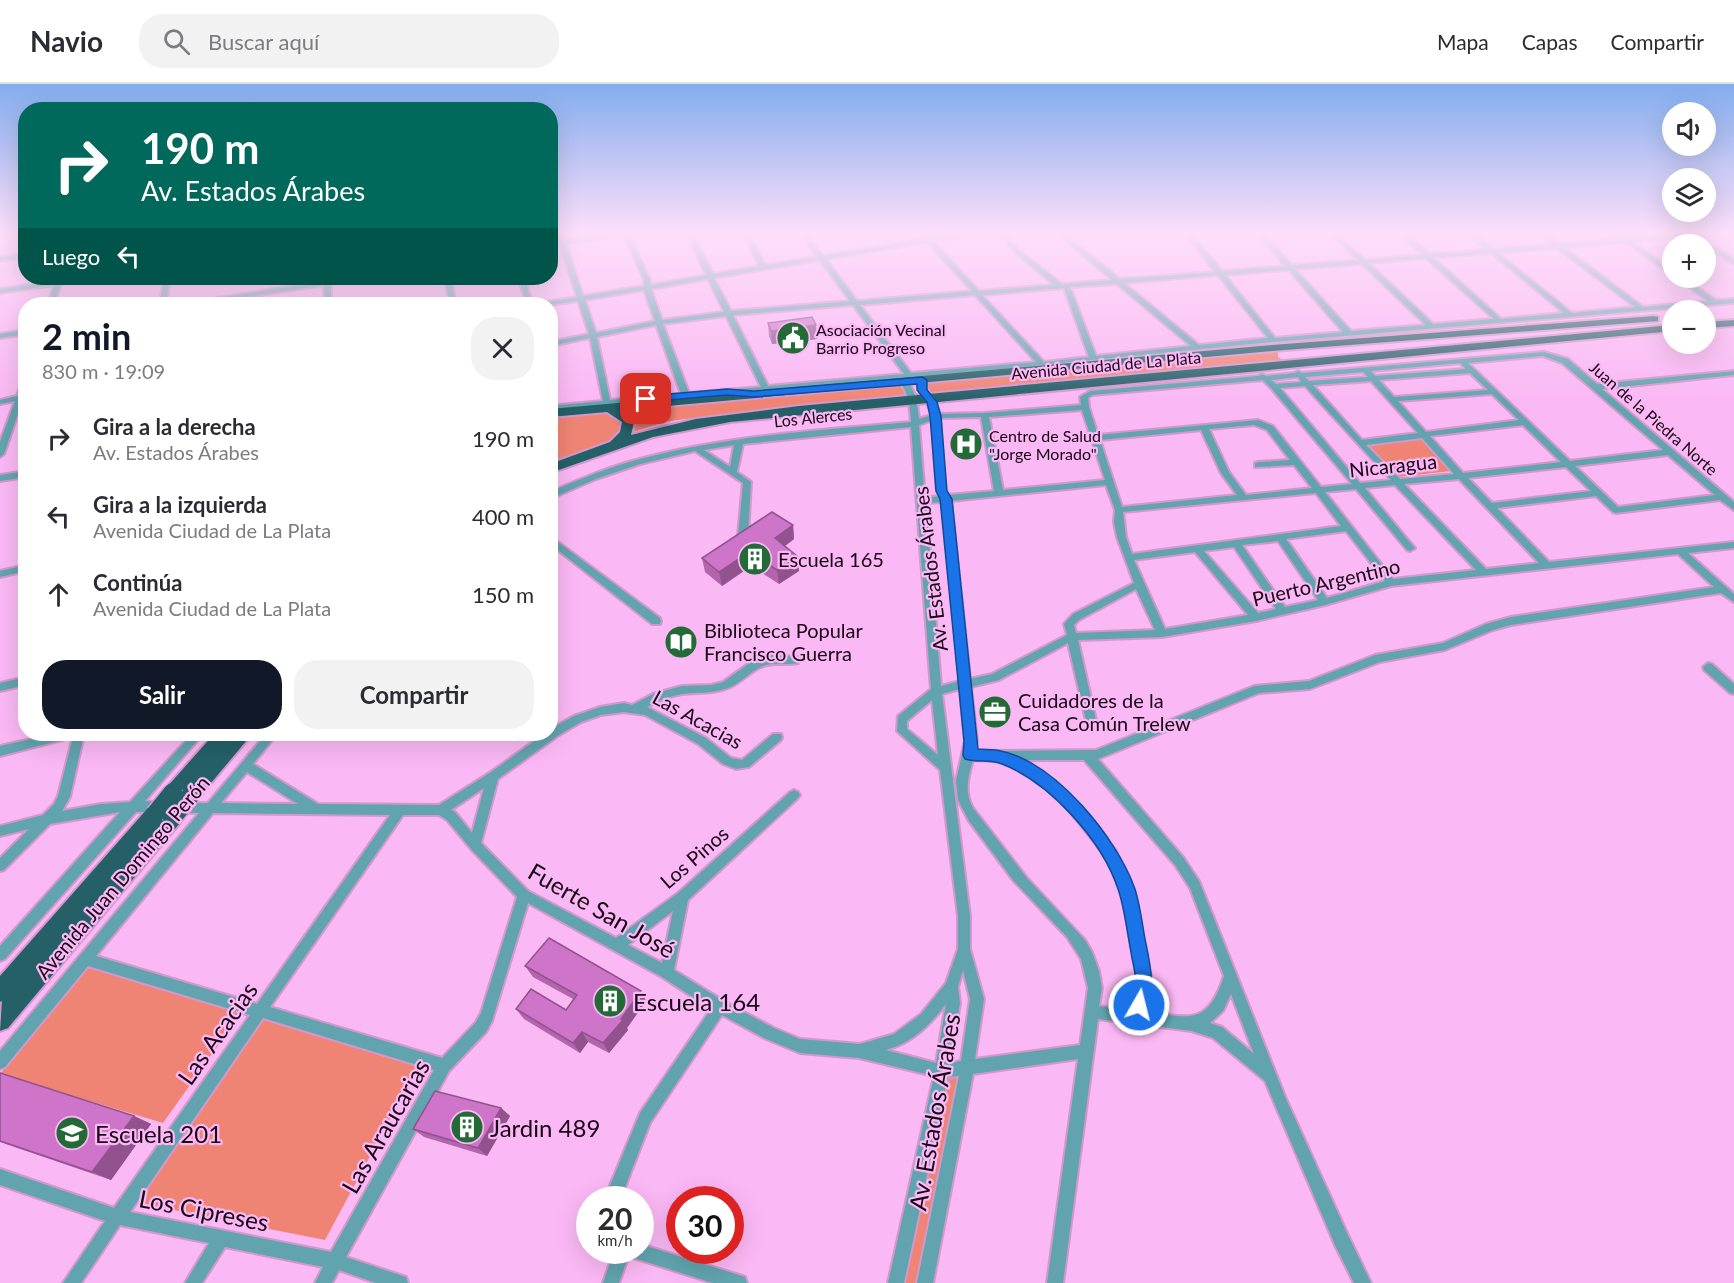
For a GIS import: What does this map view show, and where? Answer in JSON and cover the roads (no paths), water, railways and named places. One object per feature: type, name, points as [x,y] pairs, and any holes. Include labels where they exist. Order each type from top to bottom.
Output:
[{"type":"highway","points":[[1716,314],[1734,313]]},
{"type":"highway","name":"Avenida Ciudad de La Plata","points":[[558,412],[607,405],[760,391],[907,379],[922,380],[1420,336],[1662,319]]},
{"type":"highway","points":[[1716,324],[1734,323]]},
{"type":"highway","name":"Avenida Ciudad de La Plata","points":[[558,466],[615,444],[664,430],[716,419],[1006,391],[1298,369],[1422,353],[1662,329]]},
{"type":"highway","points":[[1369,373],[1383,361],[1422,353],[1435,347],[1429,339],[1397,330]]},
{"type":"highway","points":[[1308,338],[1286,347],[1284,356],[1298,369],[1337,371]]},
{"type":"highway","points":[[1122,363],[1173,350]]},
{"type":"highway","points":[[727,392],[760,391]]},
{"type":"highway","points":[[607,405],[624,416],[628,422],[626,433],[615,444]]},
{"type":"highway","name":"Avenida Juan Domingo Perón","points":[[182,794],[219,741]]},
{"type":"highway","name":"Avenida Juan Domingo Perón","points":[[0,992],[182,794],[236,741]]},
{"type":"highway","name":"Avenida Juan Domingo Perón","points":[[0,1020],[163,816]]},
{"type":"street","points":[[233,297],[278,289]]},
{"type":"street","points":[[578,289],[593,335],[607,405]]},
{"type":"street","points":[[558,302],[632,289]]},
{"type":"street","points":[[649,289],[686,396]]},
{"type":"street","points":[[718,289],[730,313],[760,391]]},
{"type":"street","name":"Av. Estados Árabes","points":[[845,289],[907,379],[912,392],[936,691],[964,916],[964,949],[977,999],[968,1069],[925,1283]]},
{"type":"street","points":[[973,289],[1042,364]]},
{"type":"street","points":[[558,342],[660,322],[730,313],[1014,289]]},
{"type":"street","points":[[1065,289],[1093,358]]},
{"type":"street","points":[[1130,289],[1198,348]]},
{"type":"street","points":[[1233,289],[1273,340]]},
{"type":"street","points":[[1311,289],[1349,334]]},
{"type":"street","points":[[1392,289],[1432,327]]},
{"type":"street","points":[[1465,289],[1501,322]]},
{"type":"street","points":[[1540,289],[1572,315]]},
{"type":"street","points":[[1615,289],[1642,309]]},
{"type":"street","points":[[1695,289],[1711,300]]},
{"type":"street","name":"Avenida Ciudad de La Plata","points":[[1716,303],[1734,301]]},
{"type":"street","name":"Avenida Ciudad de La Plata","points":[[907,379],[1273,340],[1662,307]]},
{"type":"street","points":[[0,336],[18,333]]},
{"type":"street","name":"Juan de la Piedra Norte","points":[[1462,361],[1536,353],[1551,355],[1565,361],[1734,507]]},
{"type":"street","points":[[1274,386],[1462,361],[1616,510],[1722,497]]},
{"type":"street","points":[[1298,369],[1307,383],[1360,443],[1483,572]]},
{"type":"street","name":"Avenida Ciudad de La Plata","points":[[1085,407],[1084,397],[1090,393],[1262,376],[1298,369]]},
{"type":"street","points":[[1337,371],[1369,373],[1471,371]]},
{"type":"street","points":[[1369,373],[1461,476],[1547,566]]},
{"type":"street","points":[[1595,387],[1734,374]]},
{"type":"street","points":[[1262,376],[1274,386],[1410,548]]},
{"type":"street","name":"Av. Estados Árabes","points":[[922,380],[922,390],[930,400],[936,416],[941,491],[946,499],[971,741],[970,755],[963,778],[962,795],[974,819],[1028,889],[1081,944],[1090,958],[1095,988],[1055,1283]]},
{"type":"street","name":"Avenida Ciudad de La Plata","points":[[558,408],[607,405],[727,392]]},
{"type":"street","points":[[1392,399],[1493,392]]},
{"type":"street","points":[[0,402],[18,399]]},
{"type":"street","points":[[1085,407],[1119,510],[1118,518],[1130,558],[1139,584],[1162,633]]},
{"type":"street","name":"Los Alerces","points":[[558,493],[609,472],[661,456],[739,442],[913,424],[936,416],[985,415],[1085,407]]},
{"type":"street","points":[[0,453],[18,410]]},
{"type":"street","points":[[985,415],[999,494]]},
{"type":"street","points":[[1095,438],[1256,422],[1270,428],[1391,583]]},
{"type":"street","points":[[1360,443],[1524,422]]},
{"type":"street","points":[[1204,427],[1225,473],[1244,498]]},
{"type":"street","points":[[733,473],[739,442]]},
{"type":"street","points":[[698,449],[747,482],[743,536]]},
{"type":"street","name":"Nicaragua","points":[[1119,510],[1397,483],[1670,452]]},
{"type":"street","points":[[1258,465],[1296,462]]},
{"type":"street","points":[[0,478],[18,475]]},
{"type":"street","points":[[921,501],[1109,482]]},
{"type":"street","points":[[1490,506],[1599,493]]},
{"type":"street","points":[[1130,558],[1347,528]]},
{"type":"street","points":[[1280,537],[1325,603]]},
{"type":"street","points":[[1236,543],[1282,611]]},
{"type":"street","points":[[558,545],[656,621]]},
{"type":"street","name":"Puerto Argentino","points":[[936,691],[995,677],[1072,637],[1162,633],[1257,617],[1325,603],[1391,583],[1734,545]]},
{"type":"street","points":[[1197,549],[1257,617]]},
{"type":"street","points":[[1680,551],[1734,598]]},
{"type":"street","points":[[0,574],[18,570]]},
{"type":"street","points":[[1092,724],[1069,624],[1076,617],[1139,584]]},
{"type":"street","points":[[970,755],[1087,755],[1108,752],[1166,725],[1258,689],[1310,685],[1370,661],[1408,651],[1445,646],[1510,621],[1723,589]]},
{"type":"street","points":[[636,708],[682,690],[711,689],[726,685],[755,664],[772,660],[794,660]]},
{"type":"street","points":[[1708,667],[1734,690]]},
{"type":"street","points":[[0,687],[18,683]]},
{"type":"street","points":[[936,691],[902,718],[902,731],[945,767]]},
{"type":"street","name":"Las Acacias","points":[[558,731],[588,714],[610,708],[636,708],[666,719],[703,742],[730,763],[738,765],[745,764],[777,737]]},
{"type":"street","points":[[0,751],[41,741]]},
{"type":"street","points":[[0,866],[58,808],[64,797],[77,741]]},
{"type":"street","name":"Avenida Juan Domingo Perón","points":[[0,955],[192,741]]},
{"type":"street","points":[[0,1062],[266,741]]},
{"type":"street","name":"Las Acacias","points":[[441,810],[493,776],[540,741]]},
{"type":"street","points":[[1087,755],[1179,861],[1195,885],[1270,1078],[1341,1239],[1363,1283]]},
{"type":"street","points":[[1000,756],[1025,768],[1055,789],[1099,838],[1120,870],[1127,890],[1144,978],[1139,1005],[1133,1017]]},
{"type":"street","points":[[245,765],[317,810]]},
{"type":"street","points":[[475,845],[493,776]]},
{"type":"street","name":"Los Pinos","points":[[617,945],[682,897],[794,795]]},
{"type":"street","points":[[0,831],[47,819],[134,805],[317,810],[441,810]]},
{"type":"street","name":"Las Acacias","points":[[71,1283],[400,810]]},
{"type":"street","name":"Fuerte San José","points":[[441,810],[451,816],[475,845],[524,895],[667,973],[720,1007],[769,1034],[801,1046],[860,1051],[942,1071],[1085,1051]]},
{"type":"street","name":"Las Araucarias","points":[[323,1283],[444,1066],[481,1028],[487,1017],[524,895]]},
{"type":"street","points":[[667,973],[682,897]]},
{"type":"street","name":"Av. Estados Árabes","points":[[860,1051],[898,1041],[926,1019],[951,987],[964,949]]},
{"type":"street","points":[[86,958],[444,1066]]},
{"type":"street","points":[[1192,1024],[1204,1020],[1217,1010],[1225,997],[1230,976]]},
{"type":"street","name":"Av. Estados Árabes","points":[[896,1283],[942,1071],[952,1003],[951,987]]},
{"type":"street","points":[[618,1186],[645,1118],[720,1007]]},
{"type":"street","points":[[1091,1012],[1192,1024],[1217,1032],[1270,1078]]},
{"type":"street","name":"Los Cipreses","points":[[0,1177],[117,1217],[334,1261],[400,1283]]},
{"type":"street","points":[[194,1283],[221,1238]]},
{"type":"street","points":[[654,1259],[739,1283]]},
{"type":"street","points":[[611,1283],[620,1264]]},
{"type":"place","name":"Asociación Vecinal Barrio Progreso","points":[[793,338]]},
{"type":"place","name":"Centro de Salud \"Jorge Morado\"","points":[[966,444]]},
{"type":"place","name":"Escuela 165","points":[[755,559]]},
{"type":"place","name":"Biblioteca Popular Francisco Guerra","points":[[681,642]]},
{"type":"place","name":"Cuidadores de la Casa Común Trelew","points":[[995,712]]},
{"type":"place","name":"Escuela 164","points":[[610,1001]]},
{"type":"place","name":"Jardin 489","points":[[467,1127]]},
{"type":"place","name":"Escuela 201","points":[[72,1133]]}]
